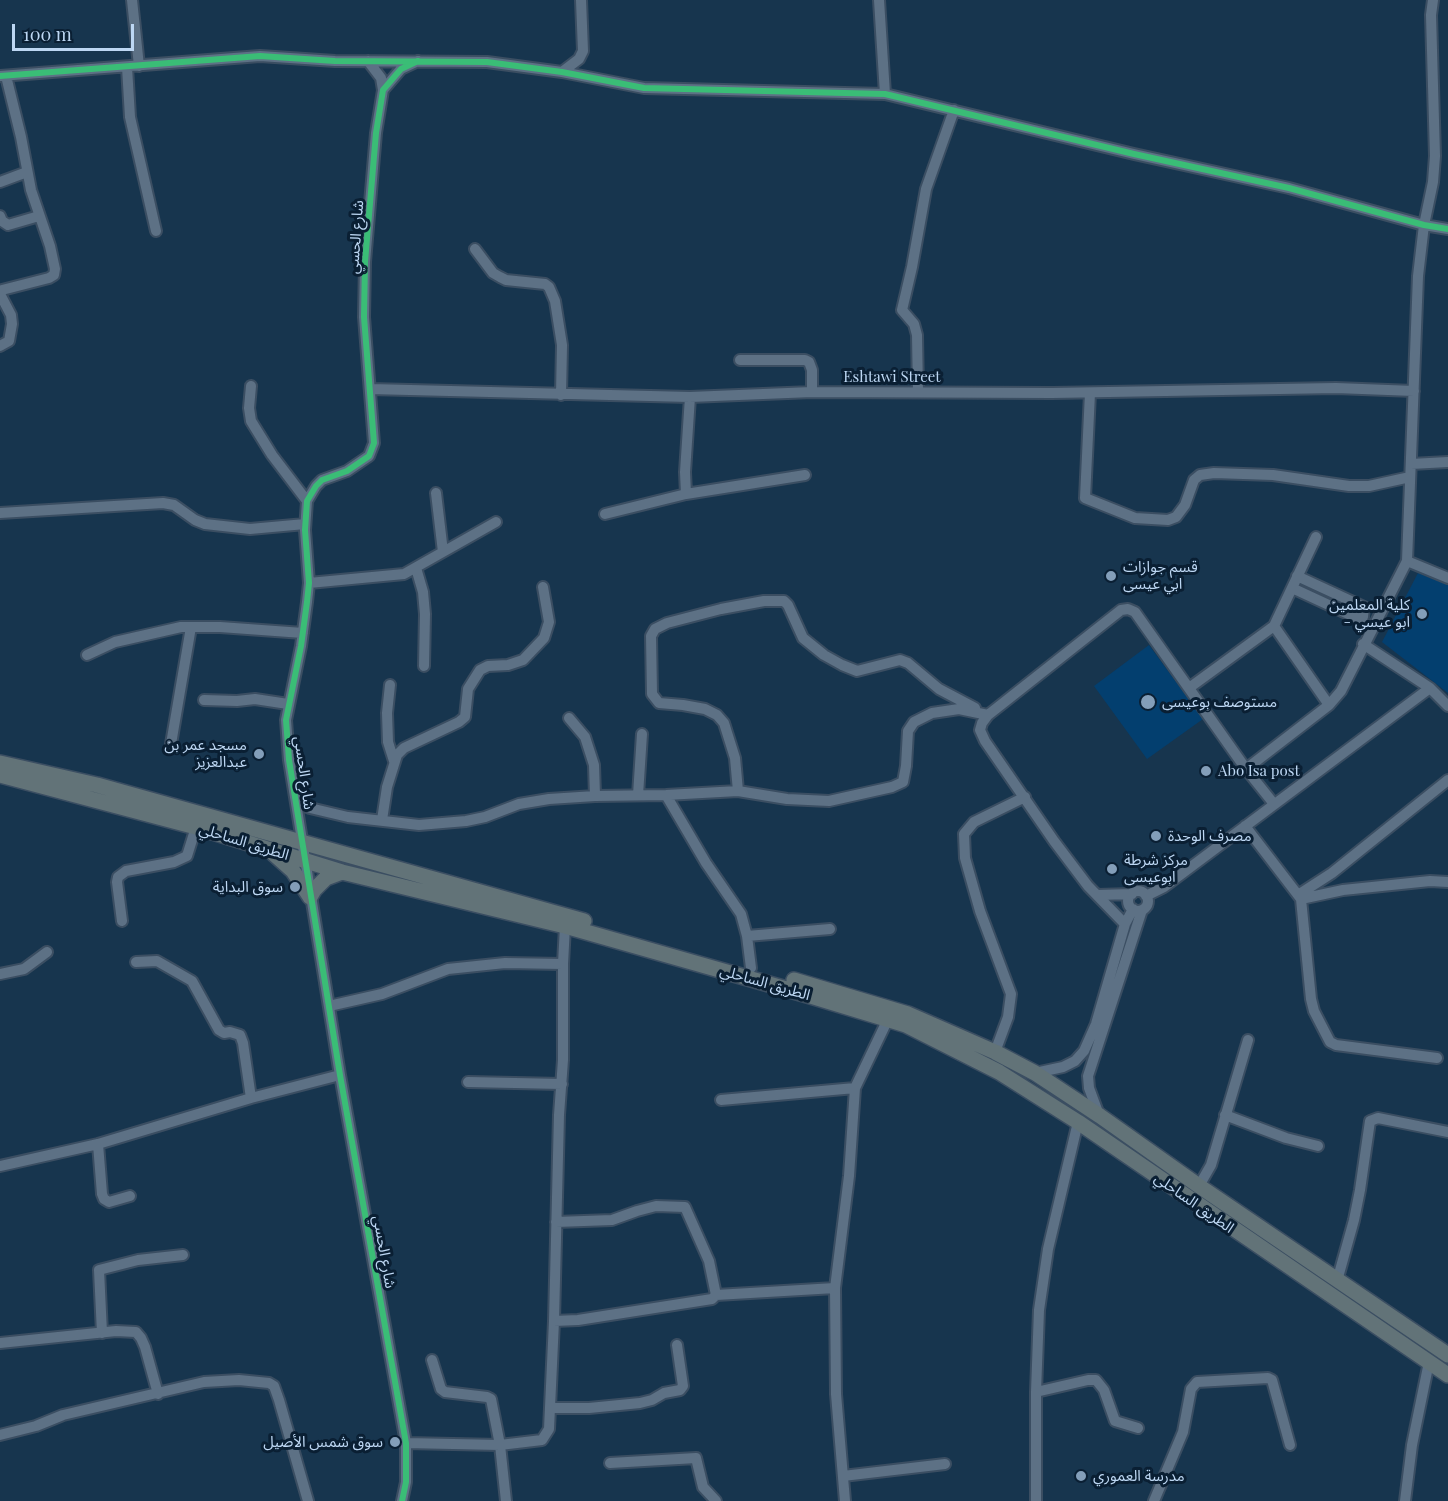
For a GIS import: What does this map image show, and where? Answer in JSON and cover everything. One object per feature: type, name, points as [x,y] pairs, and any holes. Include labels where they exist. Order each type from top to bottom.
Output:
[{"type":"highway","name":"الطريق الساحلي","points":[[0,762],[97,785],[302,841],[908,1014],[995,1052],[1035,1073],[1336,1281],[1448,1355]]},
{"type":"highway","name":"الطريق الساحلي","points":[[0,774],[196,827],[342,872],[565,926],[906,1025],[999,1072],[1078,1122],[1448,1375]]},
{"type":"highway","points":[[268,850],[293,871],[310,897],[326,878],[342,872]]},
{"type":"street","points":[[132,0],[139,66]]},
{"type":"street","points":[[562,72],[579,59],[583,51],[581,0]]},
{"type":"street","points":[[879,0],[885,94]]},
{"type":"street","points":[[1246,769],[1329,705],[1341,691],[1407,561],[1418,276],[1435,156],[1431,15],[1433,0]]},
{"type":"street","points":[[0,346],[9,341],[12,324],[11,315],[2,300],[2,290],[49,278],[54,275],[55,264],[39,216],[27,172],[21,136],[3,76],[260,56],[368,62],[418,60],[487,62],[562,72],[644,88],[885,94],[1134,154],[1289,188],[1424,225],[1448,229]]},
{"type":"street","points":[[383,90],[401,69],[418,60]]},
{"type":"street","points":[[368,62],[381,78],[383,90]]},
{"type":"street","points":[[127,67],[130,117],[156,231]]},
{"type":"street","name":"شارع الحسي","points":[[383,90],[374,147],[365,262],[364,317],[374,443],[369,456],[347,471],[322,480],[307,501],[305,525],[309,583],[303,633],[285,720],[310,897],[406,1443],[406,1482],[402,1501]]},
{"type":"street","points":[[918,392],[915,324],[902,310],[926,189],[954,110]]},
{"type":"street","points":[[0,182],[27,172]]},
{"type":"street","points":[[0,216],[2,221],[8,225],[39,216]]},
{"type":"street","points":[[475,249],[493,273],[500,278],[545,284],[549,287],[555,301],[562,345],[561,395]]},
{"type":"street","points":[[740,360],[805,360],[809,362],[812,370],[812,392]]},
{"type":"street","points":[[251,386],[249,408],[251,421],[272,455],[307,501]]},
{"type":"street","name":"Eshtawi Street","points":[[370,389],[690,397],[812,392],[1090,393],[1336,388],[1414,391]]},
{"type":"street","points":[[1090,393],[1085,498],[1135,518],[1168,520],[1176,517],[1185,505],[1194,480],[1200,475],[1272,475],[1349,486],[1369,486],[1410,477]]},
{"type":"street","points":[[686,494],[685,472],[690,397]]},
{"type":"street","points":[[1411,464],[1448,462]]},
{"type":"street","points":[[605,514],[686,494],[805,475]]},
{"type":"street","points":[[436,493],[443,552]]},
{"type":"street","points":[[0,513],[163,503],[174,506],[205,524],[250,529],[305,525]]},
{"type":"street","points":[[309,583],[404,574],[496,522]]},
{"type":"street","points":[[1189,688],[1274,626],[1316,537]]},
{"type":"street","points":[[1407,561],[1448,578]]},
{"type":"street","points":[[416,568],[423,592],[425,614],[424,666]]},
{"type":"street","points":[[1292,588],[1359,619],[1363,617],[1364,608],[1297,576]]},
{"type":"street","points":[[382,820],[394,761],[404,748],[465,717],[468,689],[480,670],[488,666],[508,665],[523,660],[544,638],[549,622],[543,587]]},
{"type":"street","points":[[738,791],[735,758],[724,723],[717,715],[705,709],[659,703],[652,694],[651,636],[655,629],[667,623],[721,609],[764,601],[784,601],[803,638],[824,655],[857,670],[900,660],[908,663],[939,689],[988,715]]},
{"type":"street","points":[[1125,924],[1097,895],[1054,841],[985,741],[980,730],[988,715],[1121,610],[1128,609],[1135,612],[1246,769],[1274,804]]},
{"type":"street","points":[[1274,626],[1329,705]]},
{"type":"street","points":[[171,744],[191,627]]},
{"type":"street","points":[[87,655],[115,642],[191,627],[303,633]]},
{"type":"street","points":[[1364,644],[1430,688],[1448,706]]},
{"type":"street","points":[[390,685],[387,713],[388,742],[394,761]]},
{"type":"street","points":[[1146,896],[1164,887],[1430,688]]},
{"type":"street","points":[[204,700],[255,699],[288,704]]},
{"type":"street","points":[[296,802],[329,813],[419,825],[466,821],[485,817],[519,804],[549,799],[595,796],[738,791],[787,799],[829,801],[892,787],[903,782],[908,731],[914,722],[932,713],[959,709],[988,715]]},
{"type":"street","points":[[569,718],[585,736],[594,765],[595,796]]},
{"type":"street","points":[[638,795],[642,734]]},
{"type":"street","points":[[1300,897],[1448,780]]},
{"type":"street","points":[[666,795],[706,863],[741,914],[747,936],[751,968]]},
{"type":"street","points":[[995,1052],[1008,1017],[1011,994],[980,910],[965,858],[964,834],[974,822],[1024,797]]},
{"type":"street","points":[[1245,826],[1300,897],[1311,999],[1314,1011],[1330,1042],[1336,1045],[1437,1058]]},
{"type":"street","points":[[122,921],[117,882],[122,872],[174,862],[187,856],[196,827]]},
{"type":"street","points":[[1300,897],[1430,881],[1448,882]]},
{"type":"street","points":[[1097,895],[1139,892],[1146,896]]},
{"type":"street","points":[[1132,894],[1128,899],[1135,908]]},
{"type":"street","points":[[1113,910],[1135,908],[1147,904],[1146,896]]},
{"type":"street","points":[[1035,1073],[1063,1067],[1075,1061],[1084,1051],[1096,1024],[1125,924],[1135,908]]},
{"type":"street","points":[[1100,1116],[1089,1088],[1088,1076],[1135,908]]},
{"type":"street","points":[[406,1443],[500,1445],[545,1438],[549,1430],[559,1115],[562,1084],[562,964],[565,926]]},
{"type":"street","points":[[747,936],[830,929]]},
{"type":"street","points":[[0,974],[24,969],[47,952]]},
{"type":"street","points":[[136,962],[157,961],[192,981],[219,1030],[240,1035],[251,1098]]},
{"type":"street","points":[[329,1006],[382,994],[448,969],[494,963],[562,964]]},
{"type":"street","points":[[844,1501],[836,1394],[835,1288],[849,1176],[855,1088],[888,1019]]},
{"type":"street","points":[[1199,1186],[1211,1165],[1248,1041]]},
{"type":"street","points":[[0,1166],[98,1144],[251,1098],[340,1076]]},
{"type":"street","points":[[468,1083],[562,1084]]},
{"type":"street","points":[[721,1100],[855,1088]]},
{"type":"street","points":[[1225,1115],[1286,1138],[1318,1146]]},
{"type":"street","points":[[1336,1281],[1358,1200],[1370,1121],[1377,1118],[1448,1132]]},
{"type":"street","points":[[1036,1501],[1036,1392],[1040,1300],[1048,1249],[1078,1122]]},
{"type":"street","points":[[98,1144],[102,1194],[105,1199],[109,1202],[130,1196]]},
{"type":"street","points":[[556,1222],[612,1220],[637,1210],[656,1206],[685,1207],[709,1261],[716,1295]]},
{"type":"street","points":[[102,1332],[99,1270],[138,1260],[183,1255]]},
{"type":"street","points":[[554,1322],[712,1299],[716,1295],[835,1288]]},
{"type":"street","points":[[0,1343],[102,1332],[136,1332],[141,1338],[158,1394]]},
{"type":"street","points":[[550,1408],[588,1408],[640,1403],[652,1400],[664,1393],[680,1390],[683,1386],[677,1345]]},
{"type":"street","points":[[432,1360],[441,1389],[445,1392],[491,1399],[500,1445],[506,1501]]},
{"type":"street","points":[[1405,1501],[1412,1445],[1429,1362]]},
{"type":"street","points":[[1154,1501],[1183,1432],[1191,1389],[1197,1382],[1268,1378],[1272,1380],[1290,1445]]},
{"type":"street","points":[[0,1435],[36,1426],[63,1415],[158,1394],[181,1386],[239,1380],[262,1382],[273,1386],[279,1400],[308,1501]]},
{"type":"street","points":[[1036,1392],[1096,1380],[1104,1390],[1115,1421],[1138,1428]]},
{"type":"street","points":[[610,1463],[696,1458],[703,1487],[716,1501]]},
{"type":"street","points":[[843,1476],[945,1464]]},
{"type":"shaded area","name":"كلية المعلمين - ابو عيسي","points":[[1418,573],[1448,585],[1448,693],[1382,642]]},
{"type":"shaded area","name":"مستوصف بوعيسى","points":[[1149,645],[1203,719],[1147,759],[1094,686]]},
{"type":"cycle path","points":[[0,76],[260,56],[335,61],[487,62],[562,72],[644,88],[885,94],[1134,154],[1289,188],[1424,225],[1448,229]]},
{"type":"cycle path","points":[[402,1501],[406,1482],[406,1443],[340,1075],[289,760],[286,720],[301,646],[309,583],[305,530],[307,501],[322,480],[347,471],[369,456],[374,443],[364,317],[365,262],[376,133],[383,90],[401,69],[418,61]]},
{"type":"place","name":"قسم جوازات ابي عيسى","points":[[1111,576]]},
{"type":"place","name":"كلية المعلمين - ابو عيسي","points":[[1422,614]]},
{"type":"place","name":"مستوصف بوعيسى","points":[[1148,702]]},
{"type":"place","name":"مسجد عمر بن عبدالعزيز","points":[[259,754]]},
{"type":"place","name":"Abo Isa post","points":[[1206,771]]},
{"type":"place","name":"مصرف الوحدة","points":[[1156,836]]},
{"type":"place","name":"مركز شرطة ابوعيسى","points":[[1112,869]]},
{"type":"place","name":"سوق البداية","points":[[295,887]]},
{"type":"place","name":"سوق شمس الأصيل","points":[[395,1442]]},
{"type":"place","name":"مدرسة العموري","points":[[1081,1476]]}]
